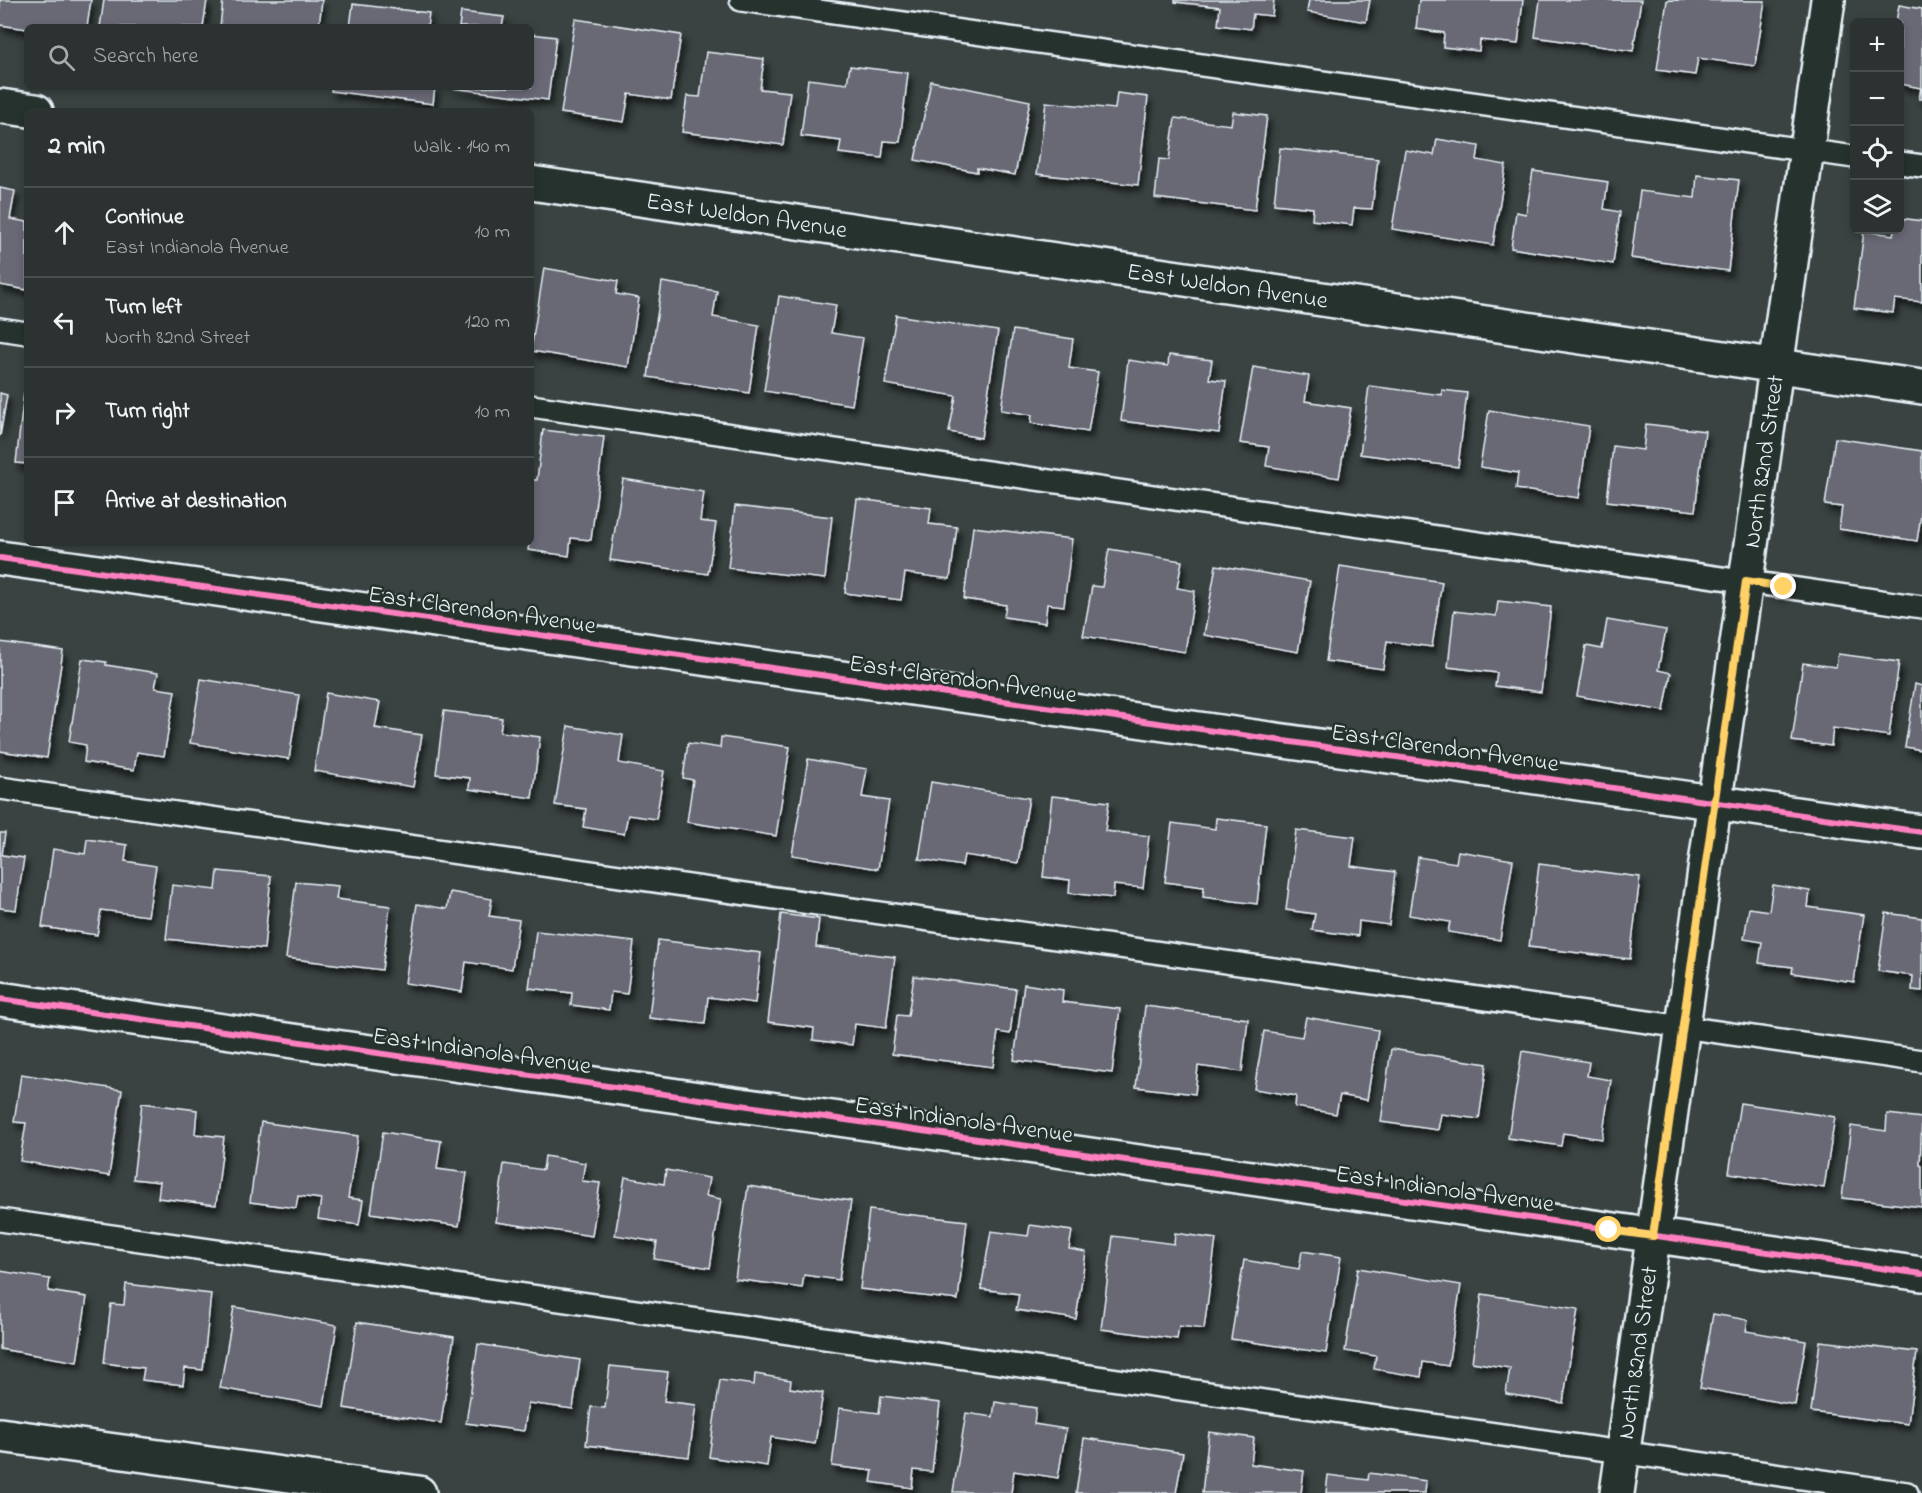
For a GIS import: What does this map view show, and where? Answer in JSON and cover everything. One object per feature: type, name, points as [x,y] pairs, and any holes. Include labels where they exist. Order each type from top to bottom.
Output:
[{"type":"street","name":"North 82nd Street","points":[[1617,1493],[1828,0]]},
{"type":"street","points":[[0,106],[24,109]]},
{"type":"street","name":"East Weldon Avenue","points":[[534,183],[1922,387]]},
{"type":"street","name":"East Clarendon Avenue","points":[[0,558],[1922,832]]},
{"type":"street","name":"East Indianola Avenue","points":[[0,999],[1922,1274]]},
{"type":"street","points":[[0,1435],[419,1493]]},
{"type":"lane","points":[[741,0],[1850,156]]},
{"type":"lane","points":[[1904,164],[1922,166]]},
{"type":"lane","points":[[0,329],[24,333]]},
{"type":"lane","points":[[534,406],[1922,607]]},
{"type":"lane","points":[[0,788],[1922,1061]]},
{"type":"lane","points":[[0,1220],[1907,1493]]},
{"type":"building","points":[[0,0],[91,0],[87,24],[24,24],[24,29],[0,25]]},
{"type":"building","points":[[104,0],[207,0],[203,24],[100,24]]},
{"type":"building","points":[[223,0],[322,0],[319,24],[220,24]]},
{"type":"building","points":[[1175,0],[1274,0],[1272,16],[1253,14],[1251,29],[1218,25],[1220,7],[1175,2]]},
{"type":"building","points":[[1309,0],[1370,0],[1366,22],[1307,12]]},
{"type":"building","points":[[1419,0],[1523,0],[1518,44],[1480,40],[1479,51],[1443,47],[1444,33],[1416,29]]},
{"type":"building","points":[[1540,0],[1641,0],[1633,51],[1535,37]]},
{"type":"building","points":[[1667,0],[1765,1],[1755,66],[1698,58],[1695,75],[1657,70]]},
{"type":"building","points":[[353,4],[429,13],[427,24],[350,24]]},
{"type":"building","points":[[1899,5],[1922,9],[1922,99],[1919,99],[1921,88],[1904,85],[1904,18],[1897,18]]},
{"type":"building","points":[[461,12],[504,17],[503,24],[459,24]]},
{"type":"building","points":[[575,19],[681,35],[671,100],[629,94],[624,122],[561,113]]},
{"type":"building","points":[[534,34],[556,37],[548,100],[467,90],[534,90]]},
{"type":"building","points":[[706,52],[764,59],[760,89],[790,92],[783,145],[682,132],[687,96],[700,97]]},
{"type":"building","points":[[850,66],[908,73],[900,142],[884,141],[882,158],[839,153],[841,141],[801,136],[808,79],[847,84]]},
{"type":"building","points":[[931,81],[1030,101],[1015,175],[977,168],[977,172],[915,160]]},
{"type":"building","points":[[331,90],[435,90],[433,104]]},
{"type":"building","points":[[1117,93],[1148,97],[1138,185],[1037,174],[1046,102],[1115,109]]},
{"type":"building","points":[[1233,112],[1267,116],[1255,210],[1155,198],[1159,159],[1169,160],[1175,118],[1231,125]]},
{"type":"building","points":[[1437,139],[1479,146],[1477,160],[1506,165],[1493,245],[1392,229],[1405,150],[1434,155]]},
{"type":"building","points":[[1280,148],[1378,159],[1372,209],[1354,208],[1352,225],[1312,220],[1313,208],[1274,204]]},
{"type":"building","points":[[1533,171],[1608,182],[1604,209],[1620,212],[1613,264],[1511,248],[1516,212],[1526,214]]},
{"type":"building","points":[[1697,175],[1739,180],[1728,271],[1631,258],[1640,191],[1695,198]]},
{"type":"building","points":[[0,188],[15,191],[10,219],[24,221],[24,289],[0,285]]},
{"type":"building","points":[[1904,219],[1922,221],[1922,302],[1895,299],[1893,313],[1854,308],[1864,234],[1904,234]]},
{"type":"building","points":[[544,268],[618,281],[616,294],[639,298],[628,367],[534,351],[534,332]]},
{"type":"building","points":[[662,282],[717,291],[713,317],[759,325],[749,393],[648,377]]},
{"type":"building","points":[[779,296],[836,305],[831,333],[863,338],[852,405],[764,391]]},
{"type":"building","points":[[896,315],[998,331],[981,438],[949,432],[956,396],[885,384]]},
{"type":"building","points":[[1013,330],[1073,339],[1069,368],[1098,372],[1088,432],[1031,423],[1032,415],[1001,410]]},
{"type":"building","points":[[1169,355],[1212,360],[1209,379],[1226,381],[1219,433],[1121,421],[1128,360],[1168,366]]},
{"type":"building","points":[[1253,367],[1309,376],[1305,401],[1351,408],[1339,478],[1266,466],[1269,447],[1240,443]]},
{"type":"building","points":[[1369,386],[1442,395],[1442,390],[1467,393],[1458,467],[1360,454]]},
{"type":"building","points":[[0,393],[7,395],[0,436]]},
{"type":"building","points":[[24,393],[24,464],[16,463]]},
{"type":"building","points":[[1489,410],[1589,426],[1579,498],[1516,489],[1518,473],[1480,467]]},
{"type":"building","points":[[1646,424],[1705,431],[1695,511],[1607,501],[1613,446],[1643,450]]},
{"type":"building","points":[[543,430],[604,437],[591,540],[571,538],[569,556],[528,550],[529,546],[534,546],[534,480],[537,480]]},
{"type":"building","points":[[1835,438],[1922,451],[1922,508],[1917,541],[1839,529],[1842,507],[1825,505]]},
{"type":"building","points":[[623,479],[704,492],[700,521],[716,523],[708,574],[610,560]]},
{"type":"building","points":[[857,499],[931,508],[929,524],[957,527],[950,579],[905,573],[901,600],[845,593]]},
{"type":"building","points":[[735,506],[832,517],[825,579],[728,568]]},
{"type":"building","points":[[973,527],[1072,539],[1064,606],[1047,604],[1045,623],[1004,617],[1006,605],[964,599]]},
{"type":"building","points":[[1109,549],[1182,561],[1177,588],[1195,591],[1185,652],[1083,636],[1092,586],[1102,587]]},
{"type":"building","points":[[1216,565],[1310,581],[1298,652],[1204,635]]},
{"type":"building","points":[[1340,566],[1442,582],[1432,647],[1387,641],[1383,669],[1326,661]]},
{"type":"building","points":[[1498,601],[1551,607],[1541,692],[1495,686],[1497,673],[1448,667],[1454,611],[1496,616]]},
{"type":"building","points":[[1607,620],[1666,630],[1658,670],[1671,673],[1664,711],[1577,696],[1586,646],[1602,649]]},
{"type":"building","points":[[0,642],[63,651],[47,758],[0,751]]},
{"type":"building","points":[[1838,654],[1899,662],[1889,736],[1833,728],[1831,746],[1792,741],[1803,663],[1836,667]]},
{"type":"building","points":[[82,659],[158,673],[155,688],[175,691],[164,756],[137,752],[134,770],[84,762],[86,745],[69,742]]},
{"type":"building","points":[[201,679],[299,695],[289,759],[190,743]]},
{"type":"building","points":[[1915,684],[1922,686],[1922,750],[1905,747]]},
{"type":"building","points":[[326,693],[380,702],[375,728],[422,735],[413,787],[314,771]]},
{"type":"building","points":[[444,711],[502,718],[500,732],[540,737],[532,798],[469,789],[470,778],[436,774]]},
{"type":"building","points":[[568,726],[623,735],[619,763],[664,771],[656,819],[628,815],[624,834],[583,827],[586,809],[555,805]]},
{"type":"building","points":[[721,737],[790,747],[776,836],[687,822],[693,780],[683,778],[688,743],[720,748]]},
{"type":"building","points":[[808,759],[867,769],[862,797],[889,801],[878,869],[792,855]]},
{"type":"building","points":[[931,782],[1029,798],[1018,863],[964,855],[962,866],[919,859]]},
{"type":"building","points":[[1052,796],[1109,802],[1105,831],[1149,836],[1143,888],[1114,885],[1113,898],[1069,893],[1070,880],[1043,877]]},
{"type":"building","points":[[1216,818],[1266,824],[1257,904],[1203,897],[1204,887],[1165,882],[1172,823],[1215,829]]},
{"type":"building","points":[[1296,830],[1355,837],[1351,866],[1395,872],[1389,925],[1359,921],[1358,936],[1312,930],[1315,914],[1286,910]]},
{"type":"building","points":[[0,833],[5,833],[2,855],[24,858],[16,910],[0,908]]},
{"type":"building","points":[[87,839],[127,845],[125,861],[156,866],[148,916],[101,910],[97,935],[42,927],[53,849],[85,854]]},
{"type":"building","points":[[1458,851],[1513,860],[1500,940],[1448,932],[1450,922],[1409,915],[1418,857],[1456,863]]},
{"type":"building","points":[[1539,864],[1640,877],[1630,959],[1529,947]]},
{"type":"building","points":[[218,871],[271,876],[264,949],[166,939],[172,885],[216,890]]},
{"type":"building","points":[[296,882],[338,886],[336,899],[390,906],[382,970],[286,958]]},
{"type":"building","points":[[1773,885],[1810,891],[1808,907],[1864,915],[1854,982],[1792,973],[1793,967],[1759,963],[1762,942],[1744,939],[1749,908],[1769,911]]},
{"type":"building","points":[[450,892],[492,899],[489,916],[519,920],[512,969],[466,962],[462,992],[405,983],[417,904],[447,909]]},
{"type":"building","points":[[1886,913],[1922,918],[1922,991],[1912,990],[1913,976],[1878,971]]},
{"type":"building","points":[[781,914],[819,919],[816,947],[895,957],[886,1028],[855,1024],[852,1045],[813,1040],[814,1028],[768,1022]]},
{"type":"building","points":[[536,931],[634,942],[627,994],[611,992],[609,1010],[571,1005],[572,993],[529,988]]},
{"type":"building","points":[[658,940],[761,953],[755,1003],[708,997],[705,1024],[649,1018]]},
{"type":"building","points":[[914,976],[1016,989],[1010,1034],[998,1032],[993,1067],[892,1054],[897,1015],[908,1016]]},
{"type":"building","points":[[1024,984],[1063,990],[1062,1002],[1120,1009],[1112,1073],[1014,1060]]},
{"type":"building","points":[[1145,1006],[1248,1019],[1242,1072],[1198,1066],[1195,1094],[1136,1087]]},
{"type":"building","points":[[1306,1017],[1378,1030],[1367,1100],[1340,1095],[1336,1114],[1295,1107],[1296,1096],[1254,1089],[1264,1031],[1302,1037]]},
{"type":"building","points":[[1391,1049],[1487,1064],[1479,1119],[1441,1114],[1438,1130],[1381,1122]]},
{"type":"building","points":[[1522,1051],[1589,1062],[1587,1076],[1611,1080],[1602,1139],[1563,1133],[1561,1146],[1508,1138]]},
{"type":"building","points":[[21,1074],[122,1090],[109,1176],[20,1161],[26,1123],[14,1122]]},
{"type":"building","points":[[142,1103],[197,1110],[195,1134],[224,1137],[216,1205],[158,1198],[160,1182],[133,1179]]},
{"type":"building","points":[[1740,1103],[1835,1117],[1824,1188],[1729,1173]]},
{"type":"building","points":[[1887,1114],[1922,1118],[1920,1165],[1922,1166],[1922,1207],[1842,1198],[1851,1126],[1886,1131]]},
{"type":"building","points":[[261,1122],[358,1136],[348,1198],[363,1200],[359,1225],[318,1219],[321,1199],[298,1196],[296,1208],[250,1202]]},
{"type":"building","points":[[383,1132],[441,1141],[437,1169],[467,1173],[459,1226],[371,1213]]},
{"type":"building","points":[[545,1156],[585,1163],[582,1181],[600,1183],[592,1236],[496,1222],[504,1164],[543,1170]]},
{"type":"building","points":[[666,1170],[709,1178],[706,1196],[721,1199],[710,1268],[654,1259],[657,1242],[615,1235],[625,1177],[664,1184]]},
{"type":"building","points":[[748,1186],[851,1201],[839,1280],[804,1275],[802,1288],[735,1279]]},
{"type":"building","points":[[869,1210],[967,1221],[958,1300],[860,1289]]},
{"type":"building","points":[[1030,1225],[1072,1231],[1069,1249],[1086,1252],[1076,1319],[1016,1310],[1019,1294],[981,1289],[991,1231],[1028,1236]]},
{"type":"building","points":[[1175,1233],[1216,1239],[1204,1329],[1179,1326],[1177,1339],[1101,1329],[1113,1236],[1174,1244]]},
{"type":"building","points":[[1302,1251],[1341,1257],[1326,1353],[1231,1339],[1244,1260],[1299,1269]]},
{"type":"building","points":[[1358,1268],[1461,1285],[1448,1366],[1423,1362],[1421,1377],[1374,1369],[1376,1356],[1345,1351]]},
{"type":"building","points":[[0,1271],[50,1279],[48,1291],[87,1297],[77,1362],[0,1349]]},
{"type":"building","points":[[126,1284],[211,1294],[203,1370],[185,1368],[183,1385],[142,1380],[144,1368],[104,1363],[111,1304],[124,1305]]},
{"type":"building","points":[[1482,1294],[1578,1309],[1563,1403],[1506,1394],[1510,1368],[1472,1362]]},
{"type":"building","points":[[234,1307],[337,1325],[324,1406],[220,1388]]},
{"type":"building","points":[[1713,1314],[1748,1320],[1746,1331],[1806,1341],[1795,1405],[1700,1388]]},
{"type":"building","points":[[357,1322],[454,1337],[441,1423],[344,1408]]},
{"type":"building","points":[[1820,1341],[1917,1352],[1908,1424],[1811,1412]]},
{"type":"building","points":[[478,1344],[580,1360],[573,1409],[528,1403],[524,1431],[466,1423]]},
{"type":"building","points":[[610,1366],[668,1372],[664,1401],[696,1405],[689,1457],[586,1445],[591,1407],[605,1408]]},
{"type":"building","points":[[755,1374],[791,1380],[790,1388],[823,1393],[815,1444],[771,1437],[767,1466],[709,1457],[720,1380],[754,1385]]},
{"type":"building","points":[[881,1396],[940,1403],[932,1472],[914,1470],[912,1488],[871,1482],[873,1471],[832,1466],[839,1408],[879,1413]]},
{"type":"building","points":[[995,1402],[1036,1408],[1034,1424],[1066,1429],[1058,1478],[1014,1471],[1011,1493],[953,1492],[966,1413],[993,1417]]},
{"type":"building","points":[[1209,1432],[1254,1438],[1251,1464],[1304,1471],[1301,1493],[1202,1493]]},
{"type":"building","points":[[1084,1438],[1183,1453],[1176,1493],[1076,1493]]},
{"type":"building","points":[[1369,1473],[1426,1481],[1425,1493],[1326,1493],[1328,1475],[1368,1480]]},
{"type":"cycle path","points":[[0,558],[1922,832]]},
{"type":"cycle path","points":[[0,999],[1922,1274]]},
{"type":"route","points":[[1609,1230],[1653,1236],[1746,581],[1784,587]]}]
